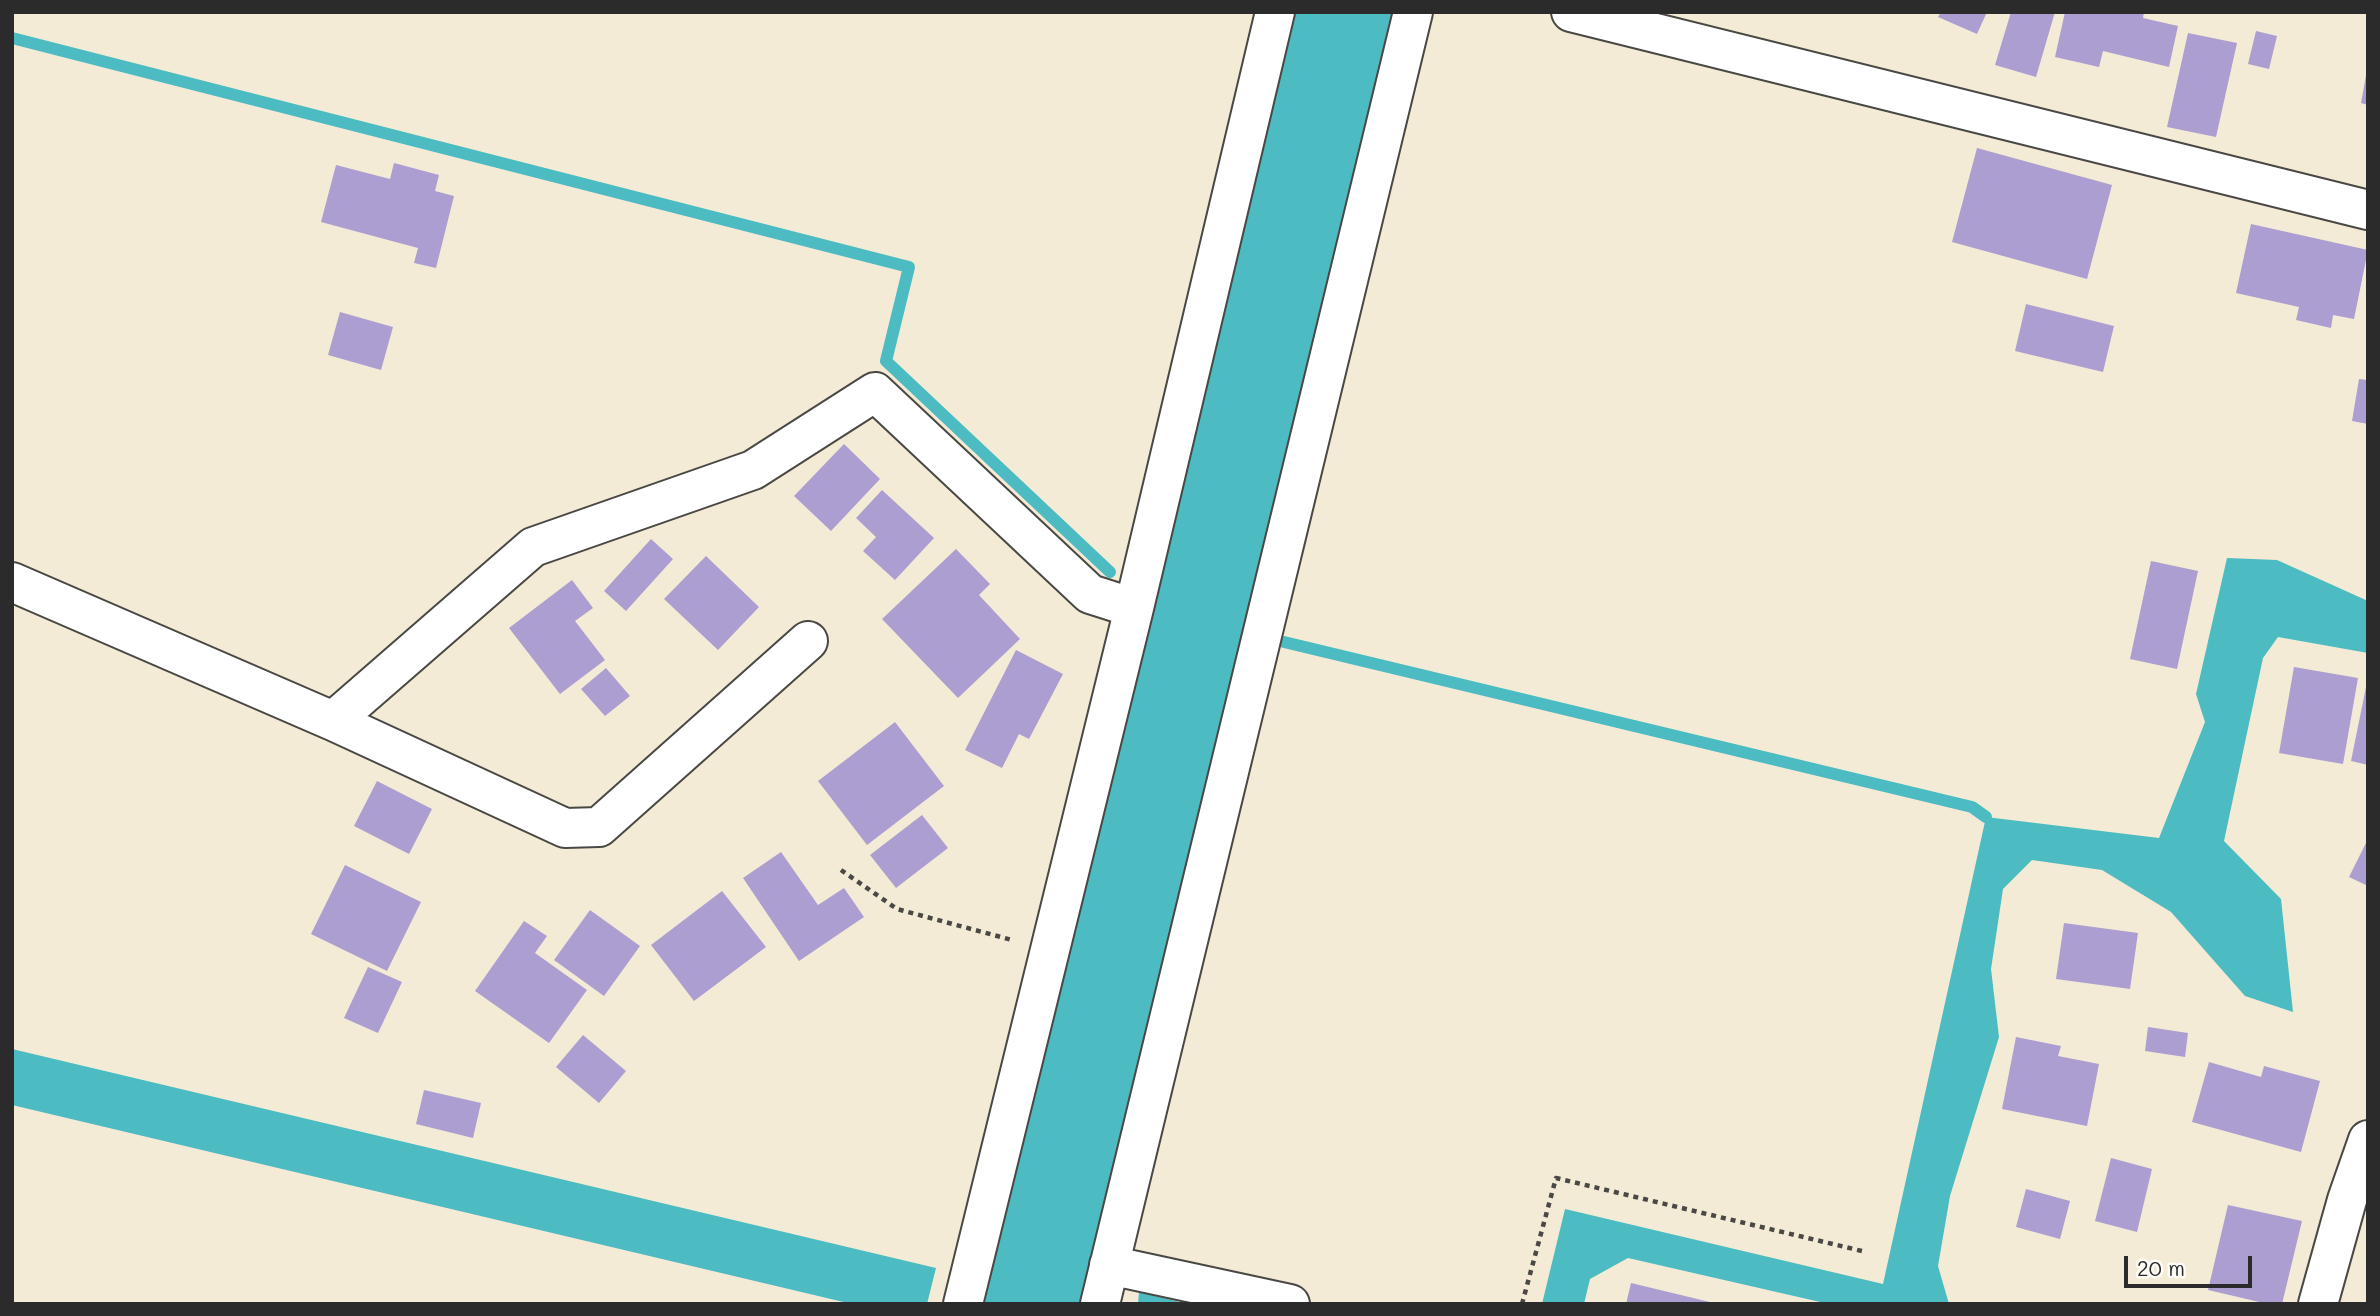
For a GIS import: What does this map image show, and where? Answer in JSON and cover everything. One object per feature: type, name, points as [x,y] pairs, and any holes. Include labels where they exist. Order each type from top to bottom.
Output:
[{"type":"street","points":[[963,1304],[1134,608],[1275,12]]},
{"type":"street","points":[[1100,1304],[1413,12]]},
{"type":"street","points":[[1571,12],[2368,210]]},
{"type":"street","points":[[333,721],[533,547],[754,470],[875,391],[1090,594],[1134,608]]},
{"type":"street","points":[[12,582],[333,721],[565,828],[599,827],[808,641]]},
{"type":"street","points":[[2318,1304],[2347,1200],[2368,1140]]},
{"type":"street","points":[[1110,1265],[1290,1304]]},
{"type":"path","points":[[841,870],[897,909],[1050,950]]},
{"type":"path","points":[[1522,1304],[1556,1178],[1862,1251]]},
{"type":"water","points":[[1294,12],[1394,12],[1081,1304],[982,1304]]},
{"type":"water","points":[[2227,558],[2277,560],[2368,601],[2368,653],[2278,637],[2263,658],[2224,841],[2281,899],[2293,1012],[2245,996],[2171,912],[2102,870],[2032,860],[2003,889],[1991,969],[1999,1037],[1950,1196],[1938,1266],[1949,1304],[1829,1304],[1628,1258],[1590,1279],[1584,1304],[1542,1304],[1565,1209],[1883,1284],[1986,817],[2159,838],[2205,722],[2196,694]]},
{"type":"water","points":[[12,1049],[936,1268],[927,1304],[852,1304],[12,1105]]},
{"type":"water","points":[[1139,1292],[1188,1304],[1138,1304]]},
{"type":"building","points":[[1941,12],[1987,12],[1977,34],[1938,17]]},
{"type":"building","points":[[2011,12],[2055,12],[2036,77],[1995,65]]},
{"type":"building","points":[[2065,12],[2144,12],[2143,18],[2178,26],[2169,67],[2103,51],[2099,67],[2055,57]]},
{"type":"building","points":[[2256,31],[2277,36],[2269,69],[2248,64]]},
{"type":"building","points":[[2188,33],[2237,43],[2216,137],[2167,127]]},
{"type":"building","points":[[2366,75],[2368,76],[2368,105],[2361,103]]},
{"type":"building","points":[[1977,148],[2112,185],[2087,279],[1952,242]]},
{"type":"building","points":[[394,163],[439,175],[435,191],[454,196],[436,268],[414,263],[418,248],[321,222],[336,165],[390,179]]},
{"type":"building","points":[[2251,224],[2368,250],[2354,319],[2333,315],[2331,328],[2296,320],[2299,307],[2236,293]]},
{"type":"building","points":[[2026,304],[2114,326],[2103,372],[2015,351]]},
{"type":"building","points":[[340,312],[393,327],[381,370],[328,355]]},
{"type":"building","points":[[2359,379],[2368,380],[2368,424],[2352,421]]},
{"type":"building","points":[[844,444],[880,479],[831,531],[794,496]]},
{"type":"building","points":[[882,490],[934,538],[895,580],[863,551],[876,537],[856,518]]},
{"type":"building","points":[[651,539],[673,559],[626,611],[604,591]]},
{"type":"building","points":[[956,549],[990,584],[979,595],[1020,639],[958,698],[882,619]]},
{"type":"building","points":[[706,556],[759,607],[718,650],[664,599]]},
{"type":"building","points":[[2151,561],[2198,571],[2177,669],[2130,659]]},
{"type":"building","points":[[572,580],[593,608],[575,621],[605,660],[560,694],[509,628]]},
{"type":"building","points":[[1016,650],[1063,674],[1029,739],[1019,734],[1002,768],[965,750]]},
{"type":"building","points":[[2294,667],[2358,678],[2343,764],[2279,753]]},
{"type":"building","points":[[606,668],[630,696],[605,716],[581,689]]},
{"type":"building","points":[[2368,683],[2368,765],[2351,761]]},
{"type":"building","points":[[895,722],[944,786],[867,845],[818,781]]},
{"type":"building","points":[[377,781],[432,809],[409,854],[354,826]]},
{"type":"building","points":[[922,815],[948,848],[896,888],[870,855]]},
{"type":"building","points":[[2368,839],[2368,886],[2349,877]]},
{"type":"building","points":[[781,852],[818,905],[844,888],[864,917],[799,961],[743,878]]},
{"type":"building","points":[[345,865],[421,902],[387,971],[311,934]]},
{"type":"building","points":[[722,891],[766,947],[694,1001],[651,945]]},
{"type":"building","points":[[590,910],[640,946],[604,996],[554,960]]},
{"type":"building","points":[[524,921],[547,936],[535,953],[587,990],[549,1043],[475,991]]},
{"type":"building","points":[[2064,923],[2138,933],[2130,989],[2056,979]]},
{"type":"building","points":[[368,967],[402,982],[378,1033],[344,1018]]},
{"type":"building","points":[[2148,1027],[2188,1033],[2185,1057],[2145,1051]]},
{"type":"building","points":[[583,1035],[626,1071],[599,1103],[556,1067]]},
{"type":"building","points":[[2016,1037],[2061,1046],[2058,1056],[2099,1064],[2087,1126],[2002,1109]]},
{"type":"building","points":[[2209,1062],[2261,1077],[2264,1066],[2320,1081],[2301,1152],[2192,1122]]},
{"type":"building","points":[[424,1090],[481,1103],[473,1138],[416,1124]]},
{"type":"building","points":[[2111,1158],[2152,1169],[2137,1232],[2095,1221]]},
{"type":"building","points":[[2026,1189],[2070,1201],[2060,1239],[2016,1227]]},
{"type":"building","points":[[2228,1205],[2302,1221],[2282,1304],[2268,1304],[2208,1290]]},
{"type":"building","points":[[1631,1283],[1714,1303],[1714,1304],[1626,1304]]},
{"type":"waterway","points":[[12,38],[909,267],[886,361],[1110,572]]},
{"type":"waterway","points":[[1284,642],[1972,807],[1986,817]]}]
